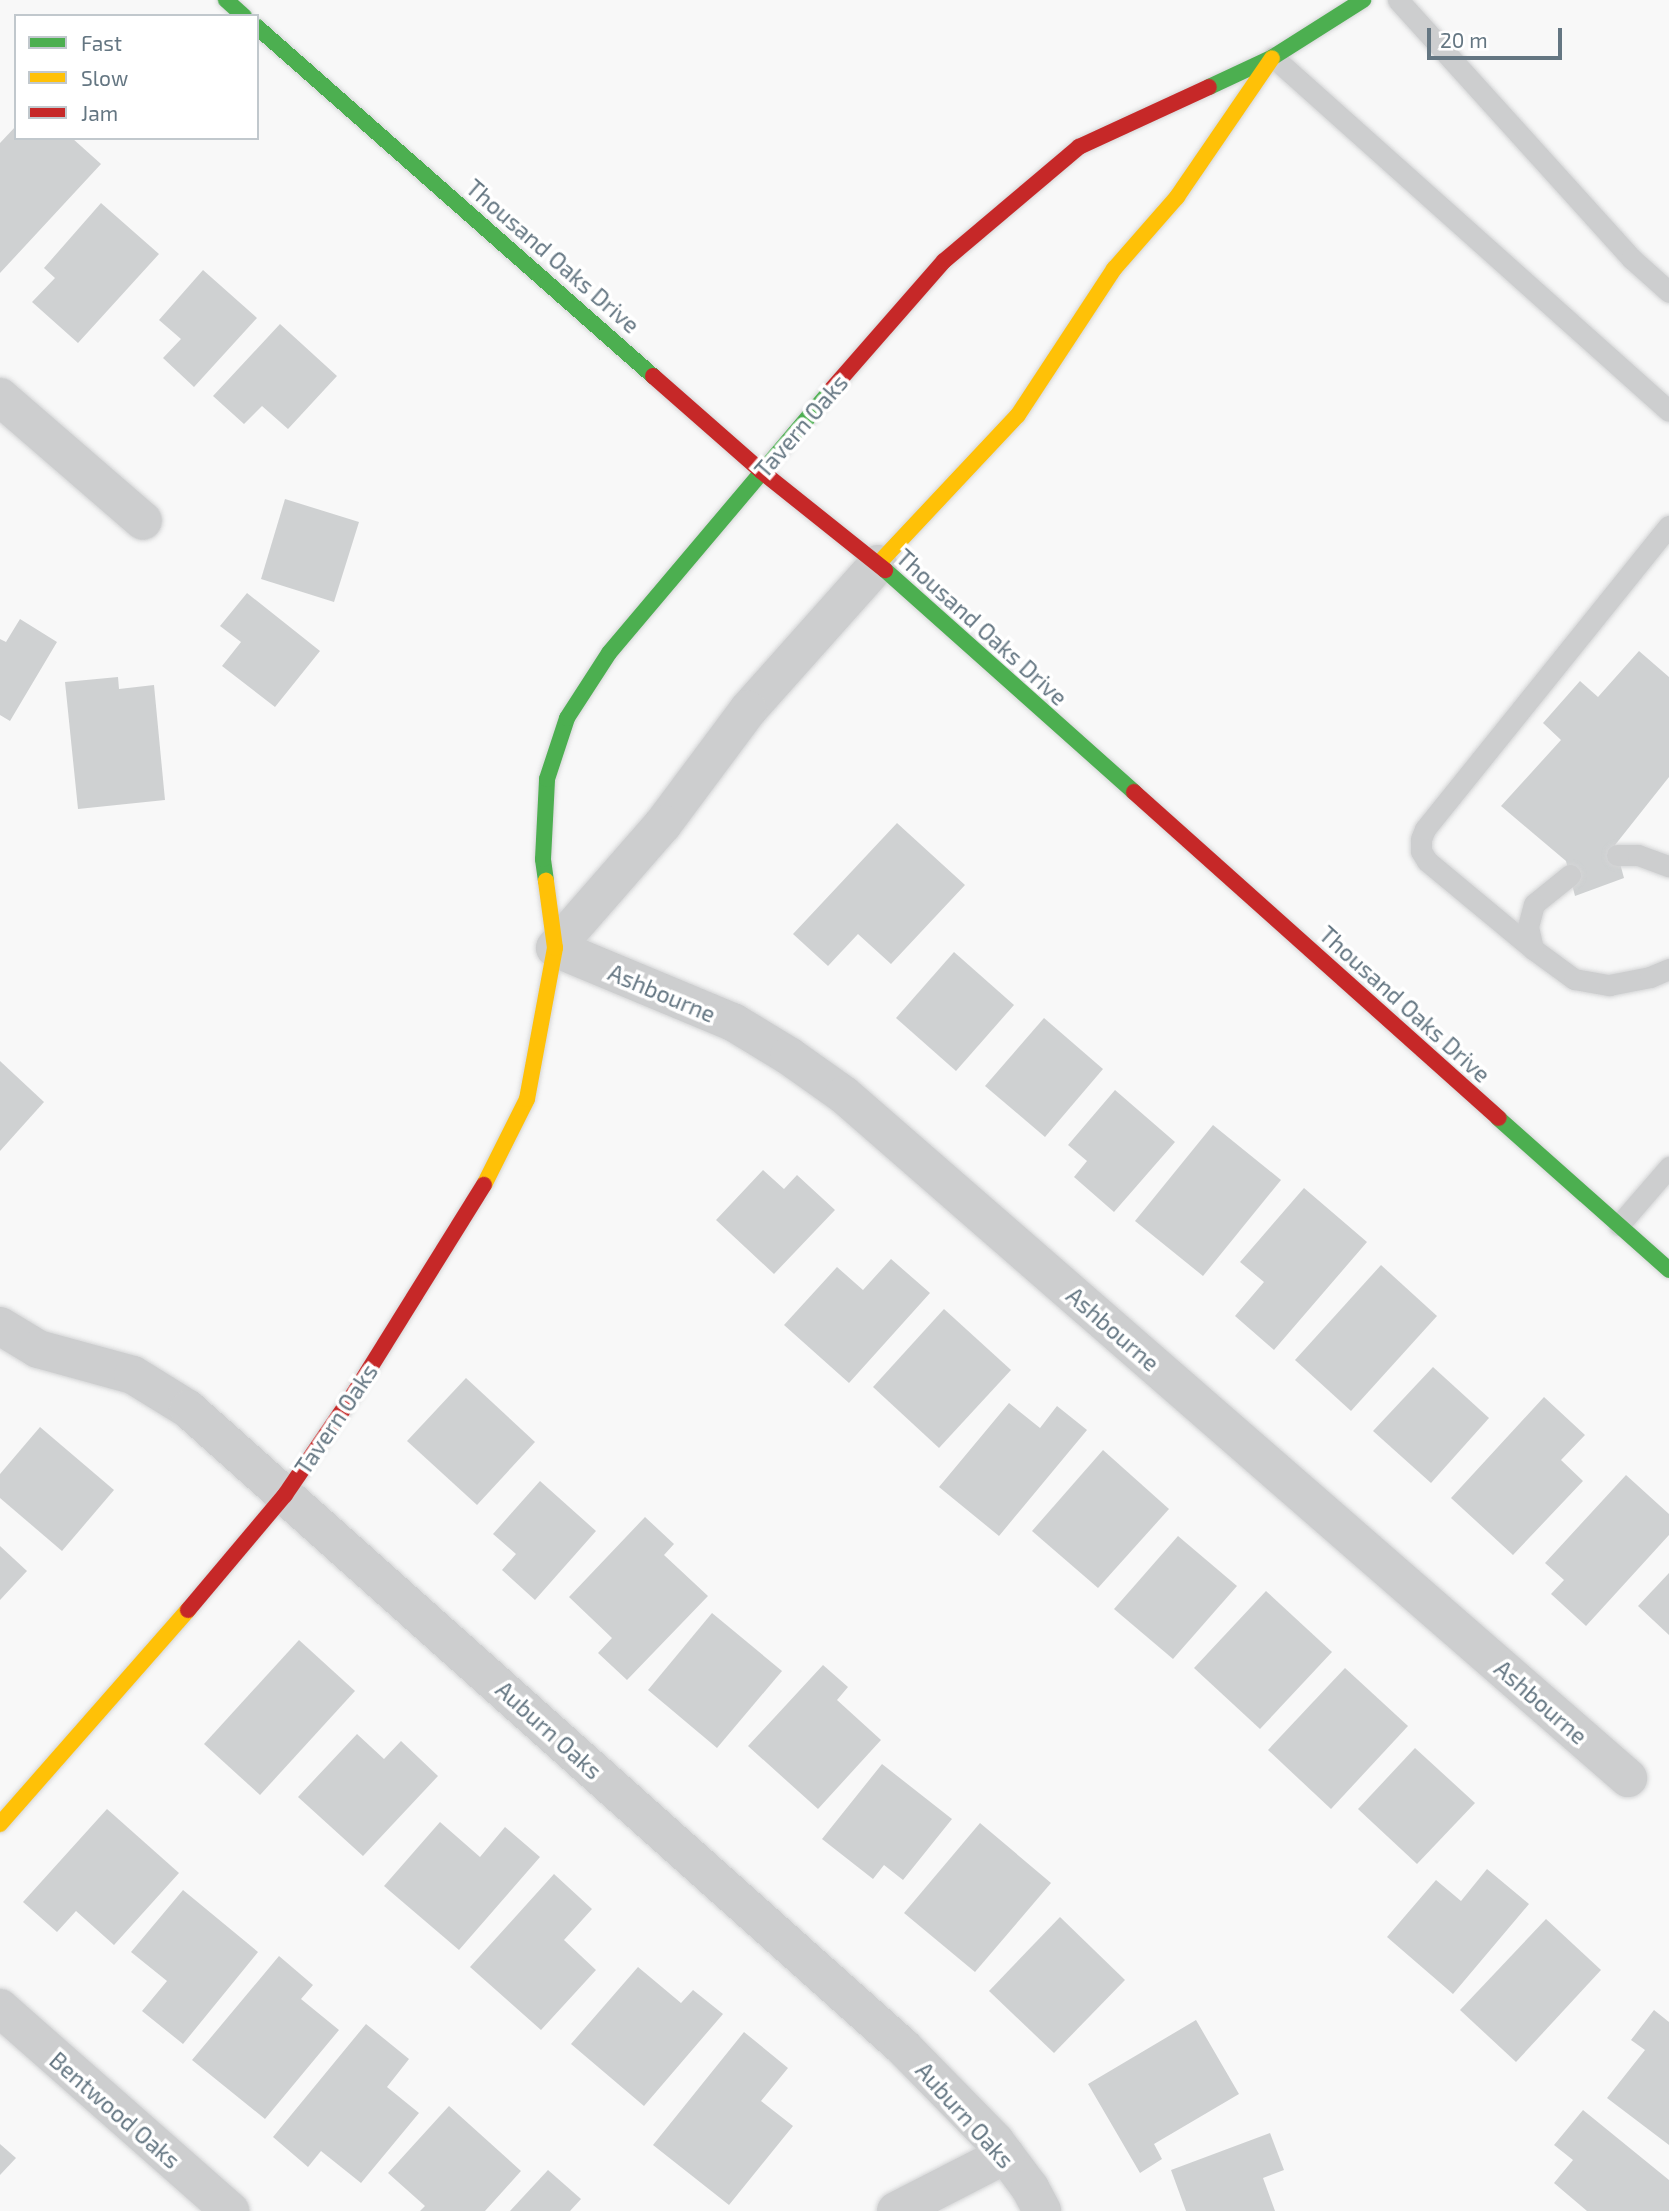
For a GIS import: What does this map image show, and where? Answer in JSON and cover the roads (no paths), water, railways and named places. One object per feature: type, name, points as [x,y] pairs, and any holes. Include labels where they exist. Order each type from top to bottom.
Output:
[{"type":"street","points":[[226,0],[242,14]]},
{"type":"street","name":"Tavern Oaks","points":[[0,1825],[285,1495],[355,1392],[473,1207],[527,1099],[555,948],[543,859],[547,779],[567,718],[610,653],[761,471],[944,261],[1079,147],[1273,57],[1363,0]]},
{"type":"street","name":"Thousand Oaks Drive","points":[[259,29],[761,471],[878,564],[1669,1270]]},
{"type":"street","name":"Tavern Oaks","points":[[555,948],[663,824],[748,710],[878,564],[1018,415],[1114,269],[1177,197],[1273,57]]},
{"type":"street","points":[[0,397],[143,521]]},
{"type":"street","name":"Ashbourne","points":[[555,948],[733,1022],[789,1056],[844,1095],[1628,1778]]},
{"type":"street","name":"Auburn Oaks","points":[[0,1326],[38,1349],[133,1375],[188,1409],[904,2048],[995,2141],[1030,2188],[1042,2211]]},
{"type":"street","name":"Bentwood Oaks","points":[[0,2008],[230,2211]]},
{"type":"street","points":[[896,2211],[1005,2155]]},
{"type":"lane","points":[[1398,0],[1631,258],[1669,292]]},
{"type":"lane","points":[[1273,57],[1669,411]]},
{"type":"lane","points":[[1669,526],[1434,818],[1421,839],[1421,851],[1427,861],[1533,949],[1574,979],[1609,985],[1650,977],[1669,969]]},
{"type":"lane","points":[[1617,855],[1638,855],[1669,866]]},
{"type":"lane","points":[[1533,949],[1528,927],[1534,904],[1570,875]]},
{"type":"lane","points":[[1619,1225],[1669,1167]]}]
